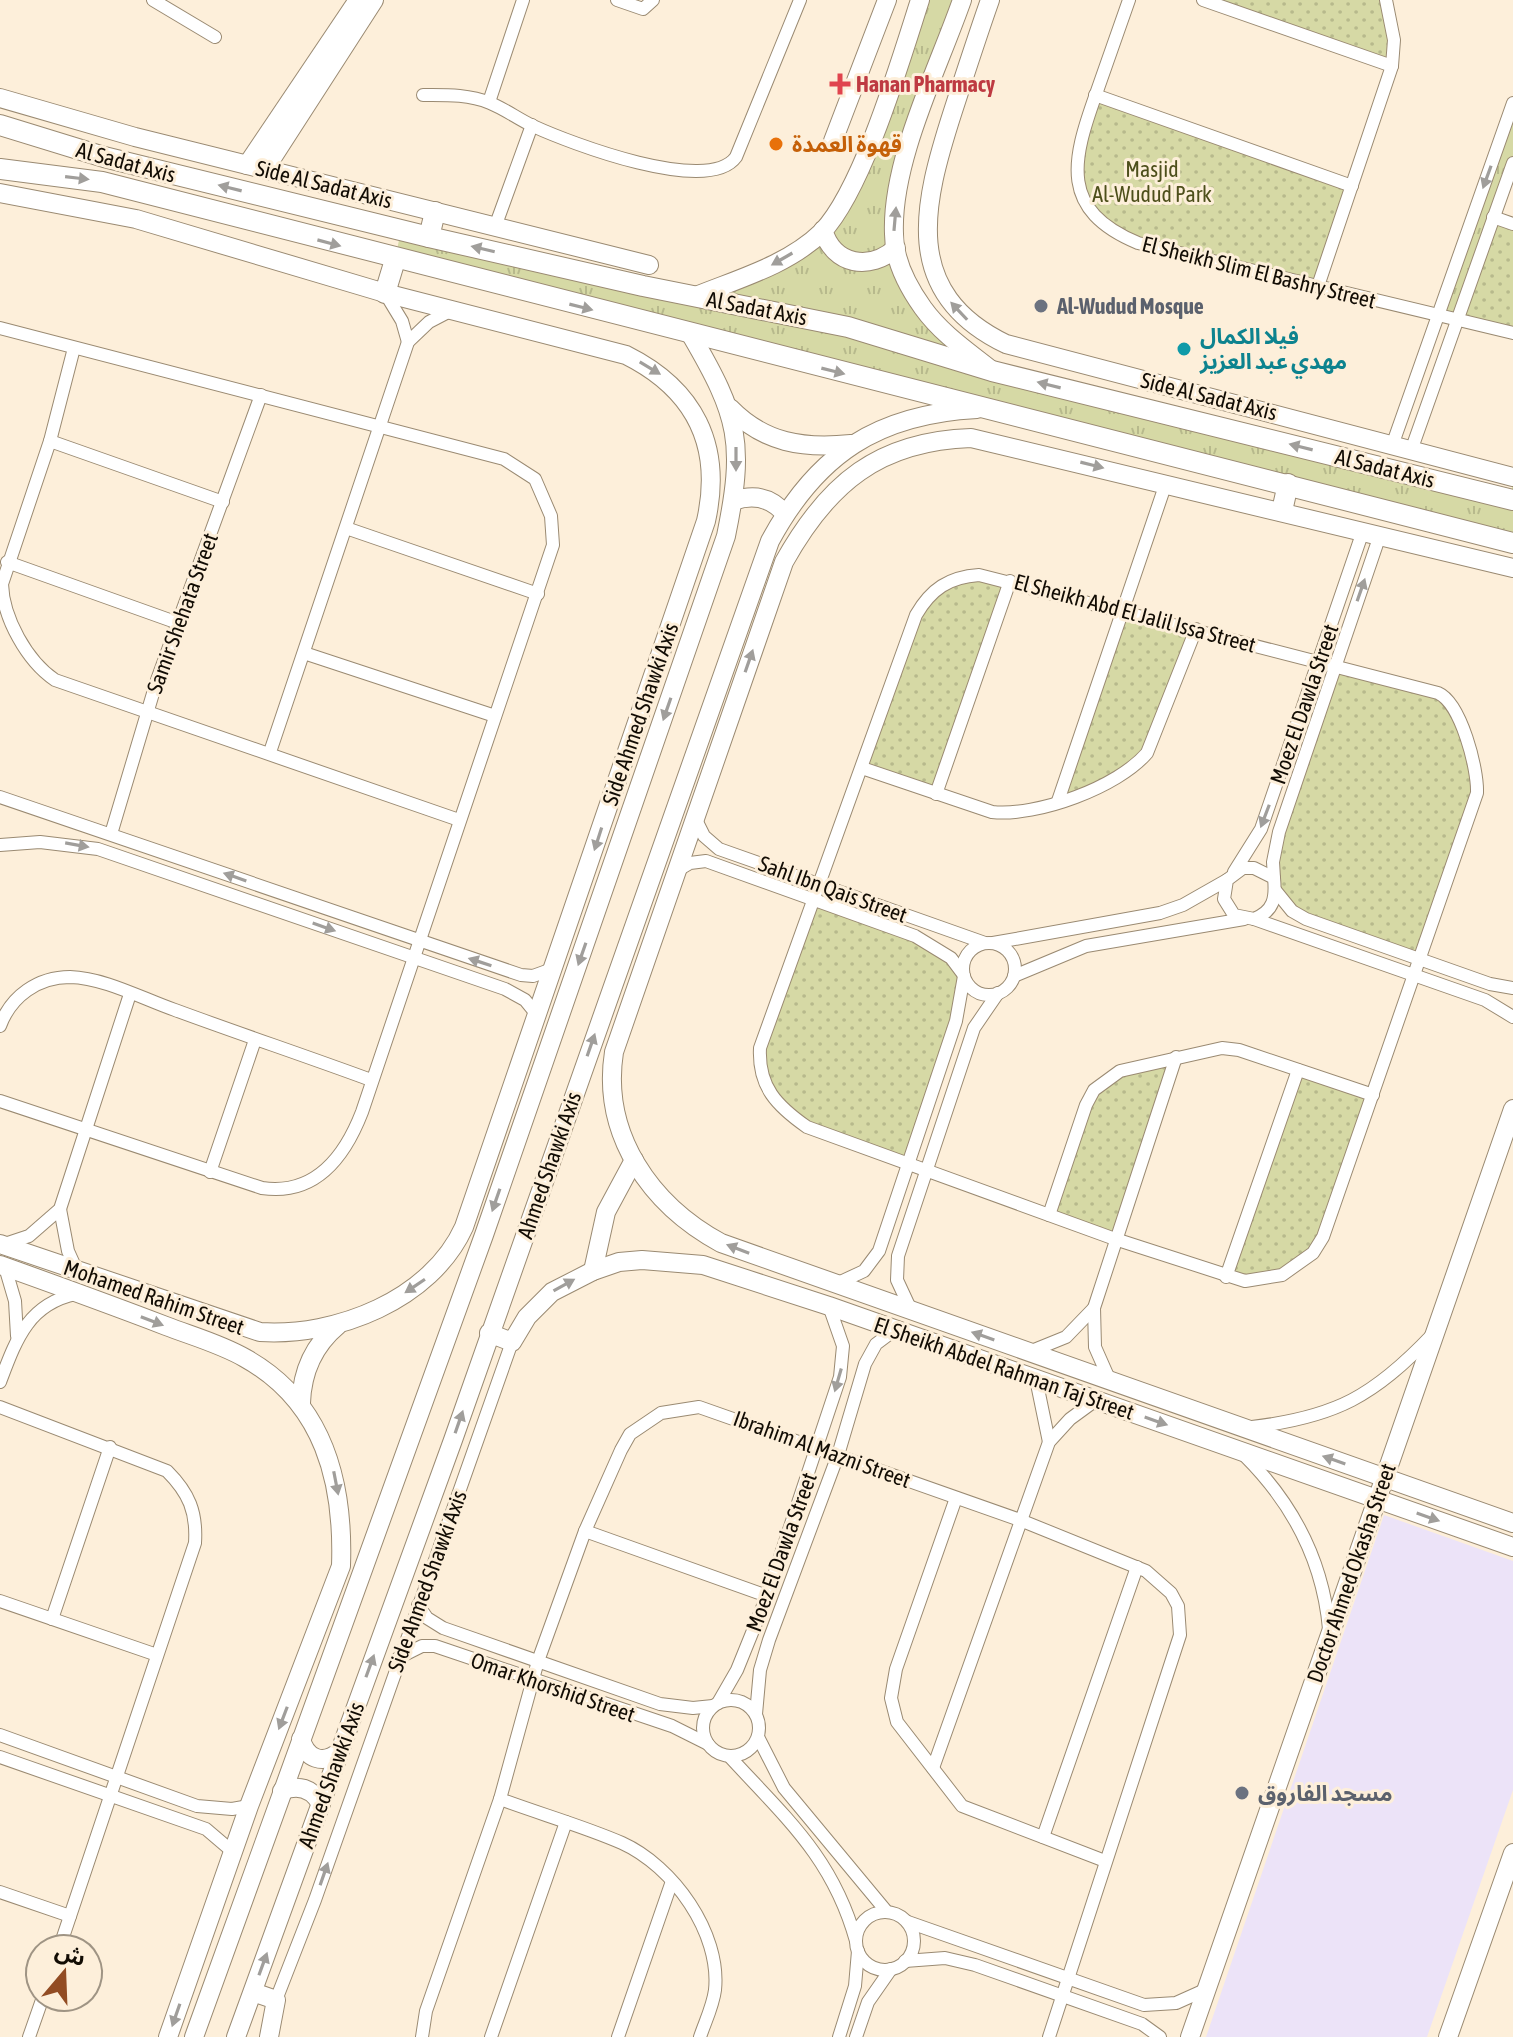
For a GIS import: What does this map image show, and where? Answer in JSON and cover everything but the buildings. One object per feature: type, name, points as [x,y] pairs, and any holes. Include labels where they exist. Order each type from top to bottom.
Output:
[{"type":"main road","name":"Al Sadat Axis","points":[[0,125],[104,157],[429,237],[848,327],[992,371],[1512,499]]},
{"type":"main road","name":"Al Sadat Axis","points":[[0,169],[102,182],[395,260],[1513,543]]},
{"type":"main road","points":[[429,237],[435,212]]},
{"type":"main road","points":[[385,293],[395,260]]},
{"type":"main road","points":[[1512,499],[1513,477]]},
{"type":"main road","points":[[1282,511],[1288,484]]},
{"type":"street","points":[[256,167],[358,0]]},
{"type":"street","points":[[256,167],[374,0]]},
{"type":"street","points":[[489,102],[523,0]]},
{"type":"street","points":[[617,0],[643,9],[653,0]]},
{"type":"street","points":[[423,95],[468,97],[489,102],[532,125],[615,156],[699,172],[723,169],[736,157],[800,0]]},
{"type":"street","points":[[833,141],[887,0]]},
{"type":"street","points":[[696,296],[770,266],[823,230],[862,162],[920,0]]},
{"type":"street","points":[[962,0],[904,168],[894,223],[896,248],[908,282],[929,315],[945,333],[992,371]]},
{"type":"street","name":"Side Al Sadat Axis","points":[[990,0],[930,188],[927,229],[934,273],[956,309],[979,329],[1006,344],[1393,443],[1513,477]]},
{"type":"street","name":"El Sheikh Slim El Bashry Street","points":[[1129,0],[1079,142],[1076,167],[1084,198],[1104,223],[1138,243],[1513,333]]},
{"type":"street","points":[[1203,0],[1392,66]]},
{"type":"street","points":[[1318,286],[1392,66],[1394,40],[1386,0]]},
{"type":"street","points":[[160,1],[215,37]]},
{"type":"street","points":[[873,36],[903,51]]},
{"type":"street","points":[[1095,95],[1352,186]]},
{"type":"street","name":"Side Al Sadat Axis","points":[[0,98],[256,167],[649,265]]},
{"type":"street","points":[[1393,443],[1513,103]]},
{"type":"street","points":[[495,227],[532,125]]},
{"type":"street","points":[[1412,448],[1513,163]]},
{"type":"street","points":[[0,193],[136,219],[385,293],[455,309]]},
{"type":"street","points":[[1493,217],[1513,224]]},
{"type":"street","points":[[823,230],[835,251],[856,263],[880,260],[896,248]]},
{"type":"street","points":[[385,293],[402,321],[408,342]]},
{"type":"street","points":[[270,752],[408,342],[429,322],[455,309]]},
{"type":"street","name":"Side Ahmed Shawki Axis","points":[[455,309],[626,355],[656,370],[681,395],[700,425],[714,486],[706,521],[464,1227]]},
{"type":"street","points":[[0,328],[493,455],[516,465],[535,479],[546,500],[554,533],[538,594],[351,1139],[331,1167],[308,1183],[275,1190],[210,1172],[0,1101]]},
{"type":"street","name":"Ahmed Shawki Axis","points":[[194,2037],[484,1235],[721,551],[733,501],[737,459],[730,408],[691,335]]},
{"type":"street","points":[[74,348],[50,441],[7,562],[3,601],[25,647],[43,672],[55,680],[459,820]]},
{"type":"street","name":"Samir Shehata Street","points":[[111,834],[178,623],[261,395]]},
{"type":"street","points":[[730,408],[760,432],[784,442],[809,447],[851,444]]},
{"type":"street","name":"Ahmed Shawki Axis","points":[[236,2037],[758,570],[785,514],[820,468],[851,444],[910,418],[982,408]]},
{"type":"street","points":[[593,1271],[606,1212],[634,1160],[615,1119],[611,1097],[614,1052],[780,573],[801,531],[842,483],[906,447],[938,439],[971,438],[1513,568]]},
{"type":"street","points":[[50,441],[223,502]]},
{"type":"street","points":[[1058,801],[1166,483]]},
{"type":"street","points":[[733,501],[757,497],[773,503],[785,514]]},
{"type":"street","points":[[346,528],[538,594]]},
{"type":"street","name":"Moez El Dawla Street","points":[[989,943],[1160,913],[1183,905],[1230,876],[1261,829],[1319,661],[1371,533]]},
{"type":"street","name":"Moez El Dawla Street","points":[[1275,884],[1273,862],[1279,832],[1335,666],[1371,533]]},
{"type":"street","points":[[7,562],[178,623]]},
{"type":"street","name":"El Sheikh Abd El Jalil Issa Street","points":[[979,575],[1123,610],[1446,696],[1456,710],[1475,772],[1477,793],[1323,1237],[1313,1253],[1291,1271],[1264,1281],[1226,1277],[807,1127],[777,1105],[762,1078],[760,1048],[924,602],[948,581],[979,575]]},
{"type":"street","points":[[936,794],[1010,581]]},
{"type":"street","points":[[862,768],[992,812],[1010,814],[1058,801],[1125,774],[1147,753],[1196,629]]},
{"type":"street","points":[[304,653],[495,716]]},
{"type":"street","points":[[693,755],[714,763]]},
{"type":"street","points":[[0,797],[521,975],[544,974],[555,968]]},
{"type":"street","name":"Sahl Ibn Qais Street","points":[[695,818],[704,836],[719,849],[989,943]]},
{"type":"street","points":[[0,845],[40,842],[98,849],[516,994],[538,1016]]},
{"type":"street","name":"Sahl Ibn Qais Street","points":[[676,872],[690,863],[706,861],[915,936],[951,958],[964,975]]},
{"type":"street","points":[[1513,988],[1306,919],[1292,911],[1275,884],[1254,868],[1230,876],[1223,889],[1228,908],[1249,919],[1485,1000],[1513,1017]]},
{"type":"street","points":[[912,1311],[900,1291],[896,1268],[974,1028],[998,993],[1014,976],[1036,963],[1086,946],[1249,919],[1271,909],[1275,884]]},
{"type":"street","points":[[829,1306],[836,1284],[864,1271],[873,1262],[956,1021],[968,954],[989,943],[1010,955],[1014,976]]},
{"type":"street","points":[[964,975],[977,992],[998,993]]},
{"type":"street","points":[[0,1026],[14,1001],[26,990],[56,978],[93,981],[371,1080]]},
{"type":"street","points":[[77,1271],[68,1251],[60,1209],[130,994]]},
{"type":"street","points":[[601,1016],[623,1024]]},
{"type":"street","points":[[210,1172],[255,1040]]},
{"type":"street","points":[[1049,1215],[1094,1090],[1120,1071],[1222,1048],[1239,1050],[1373,1095]]},
{"type":"street","points":[[1110,1381],[1095,1347],[1094,1308],[1176,1057]]},
{"type":"street","points":[[1226,1277],[1298,1070]]},
{"type":"street","name":"Doctor Ahmed Okasha Street","points":[[1190,2037],[1513,1109]]},
{"type":"street","name":"El Sheikh Abdel Rahman Taj Street","points":[[634,1160],[662,1200],[700,1231],[721,1243],[1513,1523]]},
{"type":"street","points":[[1,1244],[29,1236],[60,1209]]},
{"type":"street","points":[[464,1227],[484,1235]]},
{"type":"street","name":"Mohamed Rahim Street","points":[[1,1244],[247,1330],[278,1333],[348,1320],[417,1285],[442,1263],[464,1227]]},
{"type":"street","name":"El Sheikh Abdel Rahman Taj Street","points":[[512,1342],[527,1317],[552,1292],[593,1271],[619,1262],[674,1260],[703,1265],[896,1329],[1513,1547]]},
{"type":"street","points":[[2,1266],[15,1301],[17,1336]]},
{"type":"street","name":"Mohamed Rahim Street","points":[[2,1266],[220,1347],[264,1369],[301,1403],[326,1444],[334,1474],[342,1536],[341,1566]]},
{"type":"street","points":[[0,1382],[17,1336],[43,1306],[80,1293]]},
{"type":"street","name":"Moez El Dawla Street","points":[[716,1705],[737,1670],[767,1596],[844,1362],[841,1335],[829,1306]]},
{"type":"street","points":[[1029,1352],[1066,1337],[1094,1308]]},
{"type":"street","points":[[301,1403],[309,1364],[327,1335],[348,1320]]},
{"type":"street","name":"Moez El Dawla Street","points":[[756,1714],[760,1670],[769,1640],[838,1455],[865,1364],[876,1344],[896,1329]]},
{"type":"street","points":[[278,1333],[309,1364]]},
{"type":"street","points":[[489,1333],[512,1342]]},
{"type":"street","points":[[1243,1428],[1303,1420],[1352,1403],[1394,1374],[1434,1333]]},
{"type":"street","name":"Side Ahmed Shawki Axis","points":[[276,2000],[315,1900],[512,1342]]},
{"type":"street","points":[[264,1369],[309,1364]]},
{"type":"street","points":[[1036,1379],[1049,1442]]},
{"type":"street","points":[[933,1768],[1049,1442],[1070,1419],[1096,1400]]},
{"type":"street","points":[[0,1407],[167,1471],[182,1485],[192,1503],[196,1523],[195,1543],[64,1933]]},
{"type":"street","name":"Ibrahim Al Mazni Street","points":[[422,2037],[426,2011],[500,1799],[538,1661],[585,1531],[630,1434],[661,1413],[699,1407],[1020,1520],[1137,1567],[1171,1593],[1178,1606],[1180,1635],[1105,1861],[1064,1999],[1049,2037]]},
{"type":"street","points":[[52,1619],[110,1447]]},
{"type":"street","points":[[1240,1451],[1282,1499],[1307,1541],[1323,1587],[1329,1635]]},
{"type":"street","points":[[956,1498],[892,1686],[897,1722],[962,1806],[1105,1861]]},
{"type":"street","points":[[585,1531],[767,1596]]},
{"type":"street","points":[[168,2037],[249,1806],[341,1566],[360,1574]]},
{"type":"street","points":[[1043,1837],[1137,1567]]},
{"type":"street","points":[[0,1601],[157,1655]]},
{"type":"street","name":"Omar Khorshid Street","points":[[418,1605],[435,1624],[660,1704],[693,1708],[716,1705]]},
{"type":"street","name":"Omar Khorshid Street","points":[[398,1658],[429,1645],[532,1682],[672,1726],[708,1744]]},
{"type":"street","points":[[891,1969],[875,1968],[857,1946],[846,1904],[826,1865],[730,1757],[708,1744],[704,1720],[716,1705],[737,1701],[756,1714],[758,1737],[784,1788],[887,1912],[1144,2005],[1176,2003],[1205,1990]]},
{"type":"street","points":[[0,1735],[197,1806],[215,1809],[249,1806]]},
{"type":"street","points":[[730,1757],[747,1751],[758,1737]]},
{"type":"street","points":[[301,1739],[305,1750],[313,1757],[324,1760],[339,1752]]},
{"type":"street","points":[[0,1757],[206,1829],[233,1852]]},
{"type":"street","points":[[282,1791],[302,1788],[315,1795],[321,1804]]},
{"type":"street","points":[[500,1799],[639,1852],[671,1884],[700,1919],[710,1943],[715,1993],[700,2037]]},
{"type":"street","points":[[491,2037],[566,1822]]},
{"type":"street","points":[[1448,2037],[1513,1853]]},
{"type":"street","points":[[618,2037],[671,1884]]},
{"type":"street","points":[[0,1892],[70,1916]]},
{"type":"street","points":[[839,2037],[855,1986],[858,1932],[869,1917],[887,1912]]},
{"type":"street","points":[[905,1961],[914,1945],[908,1922]]},
{"type":"street","points":[[856,2037],[868,2002],[891,1969],[905,1961],[931,1958],[958,1961],[1142,2024],[1160,2037]]},
{"type":"street","points":[[188,1980],[212,1988]]},
{"type":"street","points":[[253,1992],[276,2000],[269,2037]]},
{"type":"street","points":[[29,2037],[37,2013]]},
{"type":"shaded area","points":[[1384,1515],[1513,1561],[1513,1790],[1427,2037],[1206,2037]]},
{"type":"green space","points":[[920,0],[962,0],[895,209],[908,282],[992,371],[1511,498],[1513,477],[1513,545],[395,260],[401,230],[696,296],[796,251],[840,204]]},
{"type":"green space","points":[[1203,0],[1386,0],[1392,66]]},
{"type":"green space","name":"Masjid Al-Wudud Park","points":[[1095,95],[1352,186],[1318,286],[1138,243],[1104,223],[1078,183]]},
{"type":"green space","points":[[1513,103],[1513,163],[1457,320],[1438,316]]},
{"type":"green space","points":[[1493,217],[1513,224],[1513,333],[1457,320]]},
{"type":"green space","points":[[979,575],[1010,581],[936,794],[862,768],[916,615],[948,581]]},
{"type":"green space","points":[[1123,610],[1196,629],[1154,738],[1111,781],[1058,801]]},
{"type":"green space","points":[[1335,666],[1446,696],[1477,783],[1420,959],[1306,919],[1275,890],[1279,832]]},
{"type":"green space","points":[[815,900],[915,936],[964,976],[909,1164],[790,1116],[759,1063]]},
{"type":"green space","points":[[1176,1057],[1115,1239],[1049,1215],[1086,1105],[1105,1079]]},
{"type":"green space","points":[[1298,1070],[1373,1095],[1323,1237],[1282,1275],[1226,1277]]},
{"type":"place","name":"Hanan Pharmacy","points":[[840,84]]},
{"type":"place","name":"قهوة العمدة","points":[[776,144]]},
{"type":"place","name":"Al-Wudud Mosque","points":[[1041,306]]},
{"type":"place","name":"فيلا الكمال مهدي عبد العزيز","points":[[1184,349]]},
{"type":"place","name":"مسجد الفاروق","points":[[1242,1793]]}]
